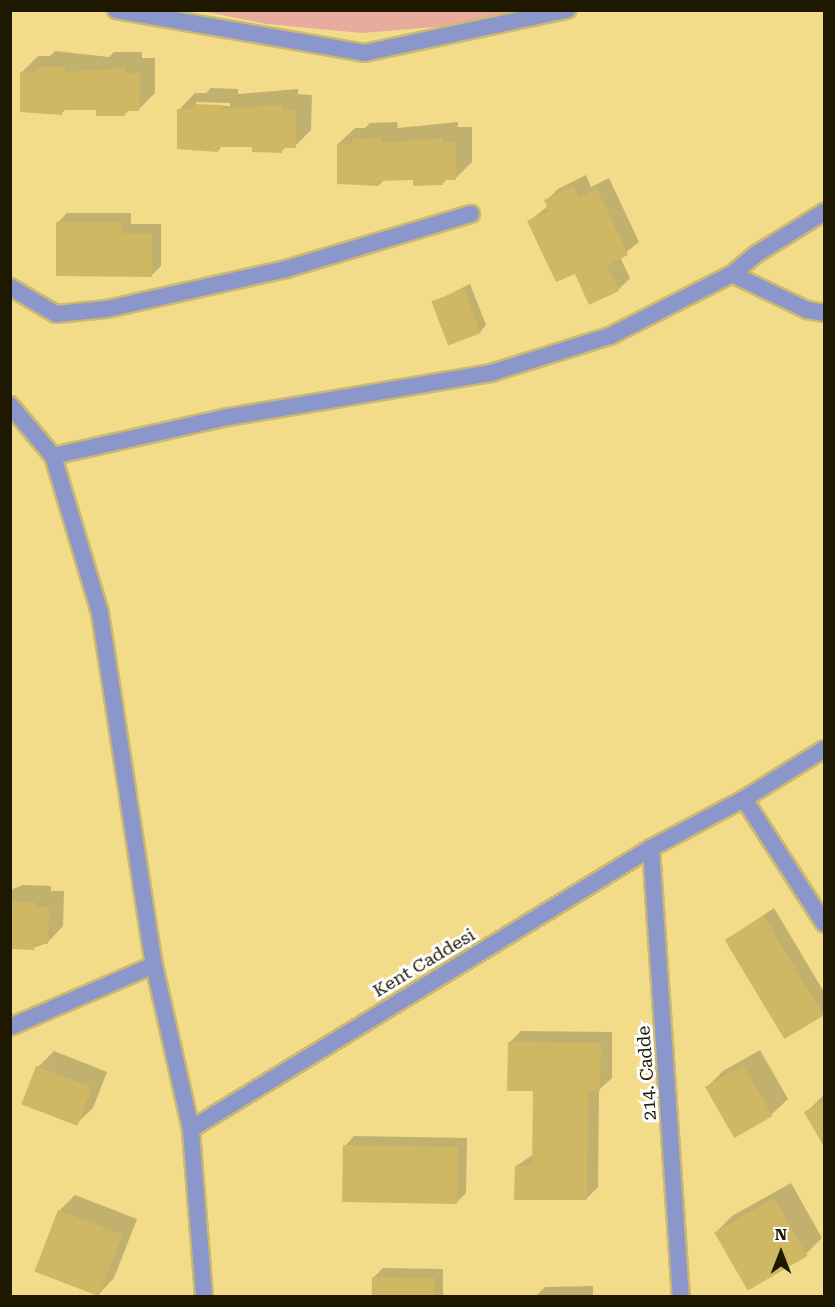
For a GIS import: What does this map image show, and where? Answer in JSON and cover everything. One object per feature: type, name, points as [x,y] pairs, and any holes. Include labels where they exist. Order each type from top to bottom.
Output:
[{"type":"street","points":[[116,10],[364,53],[567,10]]},
{"type":"street","points":[[53,456],[228,417],[491,373],[610,336],[732,274],[755,255],[825,212]]},
{"type":"street","points":[[10,287],[56,314],[107,309],[286,269],[471,214]]},
{"type":"street","points":[[732,274],[807,310],[825,313]]},
{"type":"street","points":[[10,405],[53,456],[100,613],[154,965],[191,1129],[204,1296]]},
{"type":"street","name":"Kent Caddesi","points":[[191,1129],[651,848],[744,799],[824,750]]},
{"type":"street","points":[[744,799],[825,923]]},
{"type":"street","name":"214. Cadde","points":[[651,848],[681,1296]]},
{"type":"street","points":[[10,1027],[154,965]]},
{"type":"shaded area","points":[[202,11],[517,11],[458,25],[362,33],[267,24]]},
{"type":"building","points":[[37,67],[65,67],[65,72],[126,68],[126,73],[140,73],[139,111],[125,111],[125,116],[96,116],[96,110],[62,110],[62,115],[20,112],[20,72],[36,72]]},
{"type":"building","points":[[193,104],[222,105],[222,109],[282,105],[282,110],[296,111],[296,148],[282,148],[282,153],[252,152],[252,147],[218,147],[218,152],[177,149],[177,109],[193,109]]},
{"type":"building","points":[[381,138],[382,143],[442,138],[442,142],[456,142],[456,180],[443,180],[443,185],[413,186],[413,180],[379,181],[379,186],[337,184],[337,144],[353,144],[352,139]]},
{"type":"building","points":[[573,186],[579,198],[597,189],[628,255],[607,265],[619,291],[589,305],[575,274],[556,282],[527,221],[549,211],[544,200]]},
{"type":"building","points":[[56,222],[122,222],[122,233],[152,233],[152,277],[56,276]]},
{"type":"building","points":[[464,289],[481,333],[448,345],[431,302]]},
{"type":"building","points":[[10,901],[35,902],[35,907],[49,907],[48,944],[34,944],[34,950],[10,949]]},
{"type":"building","points":[[764,916],[824,1015],[784,1039],[725,940]]},
{"type":"building","points":[[508,1042],[601,1043],[600,1091],[588,1091],[587,1200],[514,1200],[515,1166],[532,1166],[533,1091],[507,1091]]},
{"type":"building","points":[[743,1065],[773,1116],[734,1138],[705,1087]]},
{"type":"building","points":[[36,1066],[92,1088],[77,1126],[21,1104]]},
{"type":"building","points":[[824,1101],[824,1147],[804,1112]]},
{"type":"building","points":[[343,1145],[458,1147],[457,1204],[342,1202]]},
{"type":"building","points":[[774,1198],[808,1256],[748,1291],[714,1232]]},
{"type":"building","points":[[58,1210],[122,1235],[99,1296],[34,1272]]},
{"type":"building","points":[[372,1277],[435,1278],[435,1296],[372,1296]]}]
